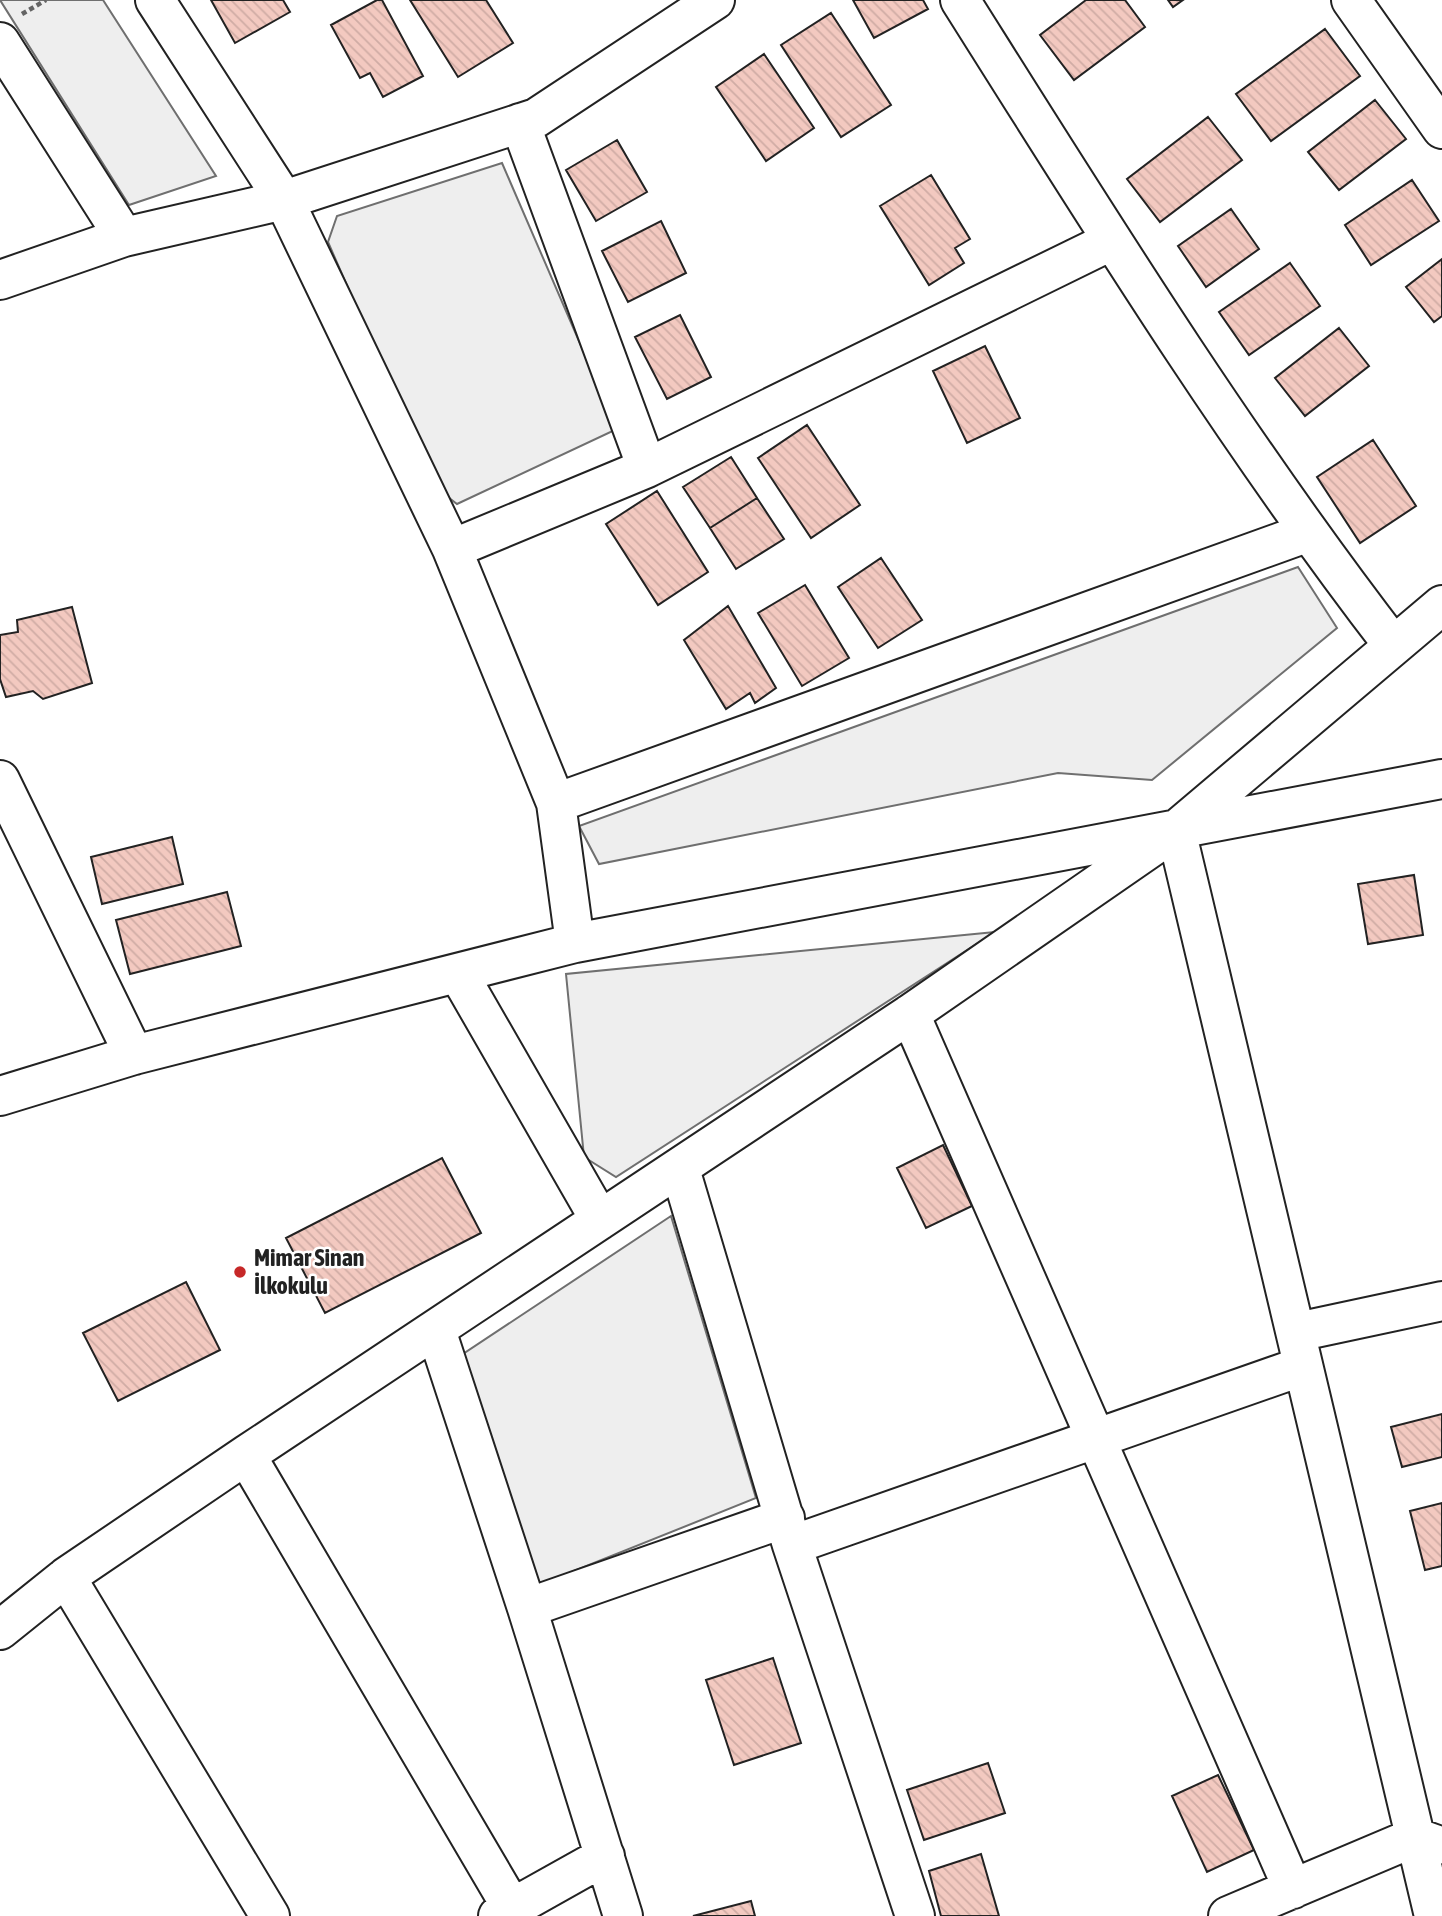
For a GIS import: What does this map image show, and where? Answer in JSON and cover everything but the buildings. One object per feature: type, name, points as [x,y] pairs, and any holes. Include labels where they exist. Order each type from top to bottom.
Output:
[{"type":"street","points":[[155,0],[284,200],[452,549],[556,803],[575,943]]},
{"type":"street","points":[[0,279],[124,237],[284,200],[536,118],[715,0]]},
{"type":"street","points":[[960,0],[1111,241],[1306,533],[1393,645]]},
{"type":"street","points":[[1351,0],[1442,129]]},
{"type":"street","points":[[0,42],[124,237]]},
{"type":"street","points":[[520,123],[647,468]]},
{"type":"street","points":[[452,549],[647,468],[1111,241]]},
{"type":"street","points":[[556,803],[1306,533]]},
{"type":"street","points":[[0,1630],[66,1577],[680,1169],[1175,830],[1442,605]]},
{"type":"street","points":[[0,1096],[134,1055],[575,943],[1442,779]]},
{"type":"street","points":[[0,780],[134,1055]]},
{"type":"street","points":[[1175,830],[1300,1349],[1428,1842],[1434,1916]]},
{"type":"street","points":[[458,973],[600,1220]]},
{"type":"street","points":[[910,1014],[1293,1889]]},
{"type":"street","points":[[680,1169],[788,1532],[915,1916]]},
{"type":"street","points":[[527,1608],[1096,1440],[1300,1349],[1442,1301]]},
{"type":"street","points":[[436,1330],[527,1608],[622,1916]]},
{"type":"street","points":[[246,1455],[505,1912],[605,1856]]},
{"type":"street","points":[[66,1577],[270,1916]]},
{"type":"street","points":[[1228,1916],[1293,1889],[1428,1842]]},
{"type":"shaded area","points":[[0,0],[103,0],[216,176],[129,205]]},
{"type":"shaded area","points":[[502,163],[617,429],[457,504],[435,487],[328,242],[337,216]]},
{"type":"shaded area","points":[[1298,567],[1337,628],[1152,780],[1058,773],[599,864],[579,826]]},
{"type":"shaded area","points":[[995,932],[616,1177],[584,1157],[566,974]]},
{"type":"shaded area","points":[[671,1216],[756,1498],[539,1585],[463,1354]]},
{"type":"place","name":"Mimar Sinan İlkokulu","points":[[240,1272]]}]
